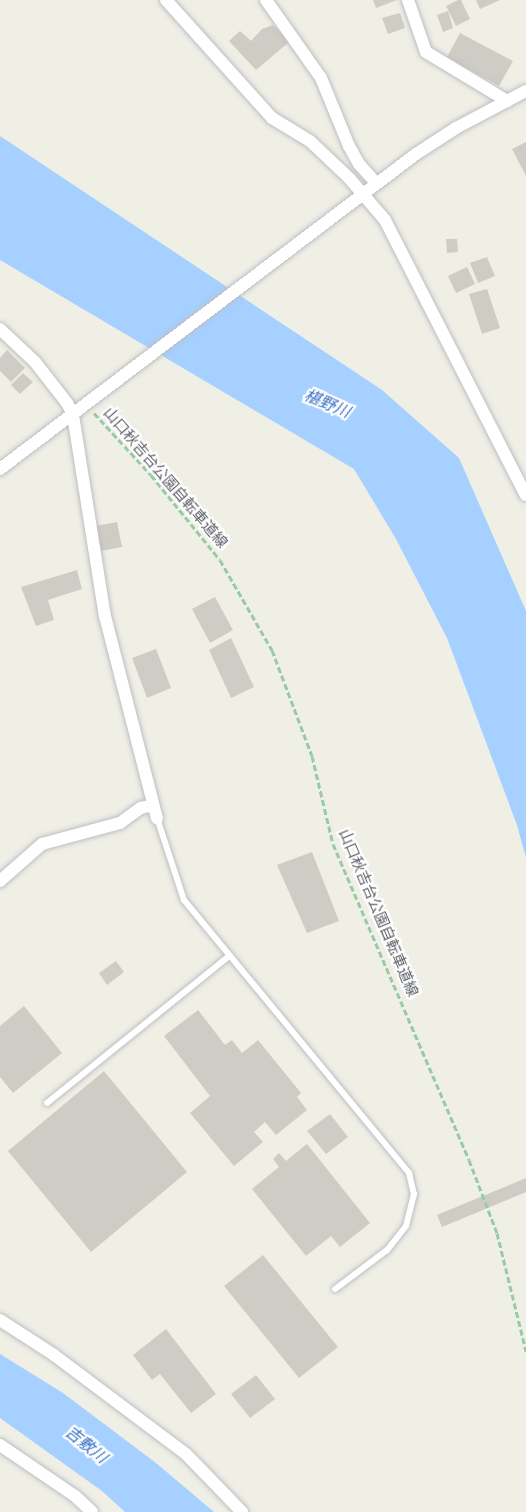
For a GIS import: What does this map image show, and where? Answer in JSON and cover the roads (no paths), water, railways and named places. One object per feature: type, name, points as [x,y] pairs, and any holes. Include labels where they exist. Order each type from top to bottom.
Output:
[{"type":"street","points":[[166,0],[272,118],[310,141],[385,220],[526,495]]},
{"type":"street","points":[[266,0],[321,78],[349,146],[359,164],[376,183]]},
{"type":"street","points":[[408,0],[426,52],[507,100]]},
{"type":"street","points":[[0,469],[361,193],[456,128],[526,91]]},
{"type":"street","points":[[0,329],[35,362],[67,403],[73,415],[105,616],[157,818]]},
{"type":"street","points":[[0,881],[42,844],[120,823],[141,808],[153,805]]},
{"type":"street","points":[[0,1320],[54,1355],[186,1454],[242,1512]]},
{"type":"street","points":[[0,1445],[75,1496],[92,1512]]},
{"type":"lane","points":[[157,818],[184,900],[409,1173],[414,1194],[406,1226],[387,1250],[335,1289]]},
{"type":"lane","points":[[47,1103],[229,956]]},
{"type":"water","name":"椹野川","points":[[0,136],[382,390],[459,458],[526,611],[526,858],[517,825],[447,638],[396,539],[354,469],[0,260]]},
{"type":"water","name":"吉敷川","points":[[0,1354],[63,1393],[156,1463],[214,1512],[125,1512],[102,1491],[0,1418]]}]
